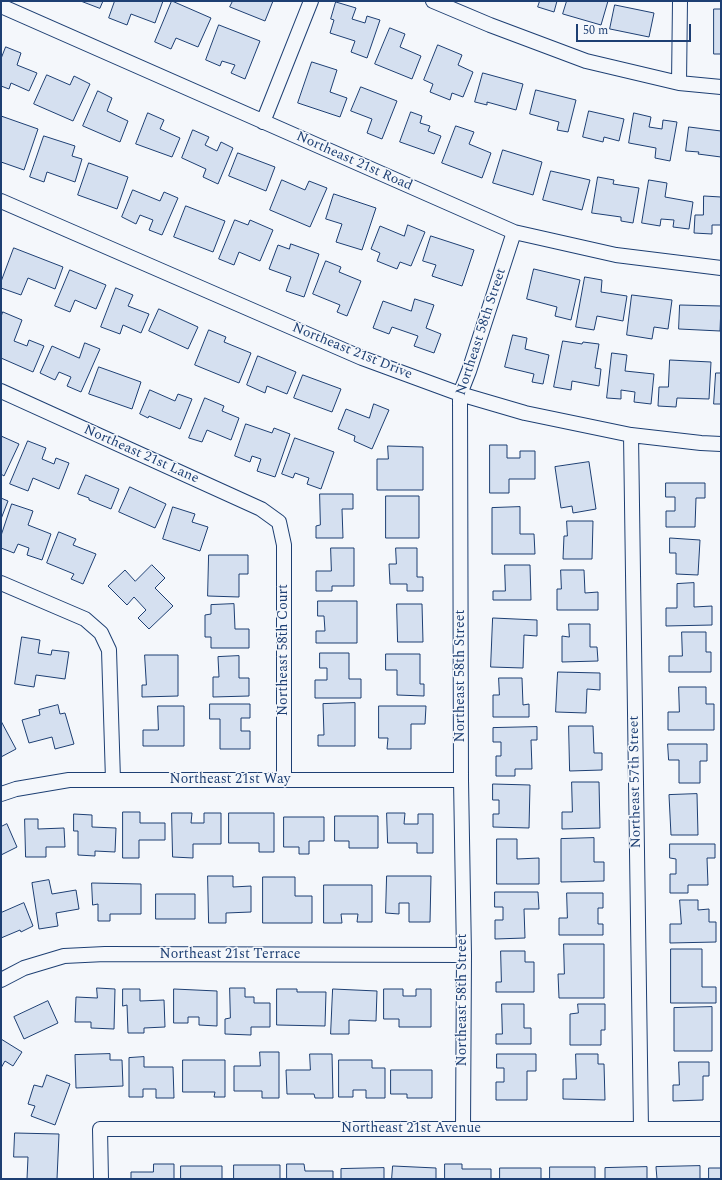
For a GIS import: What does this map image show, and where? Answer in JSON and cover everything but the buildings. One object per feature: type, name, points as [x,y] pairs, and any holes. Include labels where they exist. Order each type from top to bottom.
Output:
[{"type":"street","points":[[263,122],[311,1]]},
{"type":"street","points":[[433,1],[490,25],[586,61],[679,83],[721,87]]},
{"type":"street","points":[[679,83],[680,1]]},
{"type":"street","name":"Northeast 21st Road","points":[[1,6],[514,232],[616,255],[721,268]]},
{"type":"street","name":"Northeast 21st Drive","points":[[1,201],[362,358],[460,394],[525,413],[631,435],[721,444]]},
{"type":"street","name":"Northeast 58th Street","points":[[463,1129],[464,955],[461,780],[460,394],[469,371],[514,232]]},
{"type":"street","name":"Northeast 21st Lane","points":[[1,391],[261,509],[279,522]]},
{"type":"street","name":"Northeast 57th Street","points":[[631,435],[641,1129]]},
{"type":"street","name":"Northeast 58th Court","points":[[279,522],[284,545],[284,780]]},
{"type":"street","points":[[1,583],[85,619],[101,634],[109,650],[113,780]]},
{"type":"street","name":"Northeast 21st Way","points":[[1,794],[69,780],[461,780]]},
{"type":"street","name":"Northeast 21st Terrace","points":[[1,980],[24,968],[64,956],[105,954],[464,955]]},
{"type":"street","name":"Northeast 21st Avenue","points":[[101,1179],[100,1128],[721,1129]]}]
